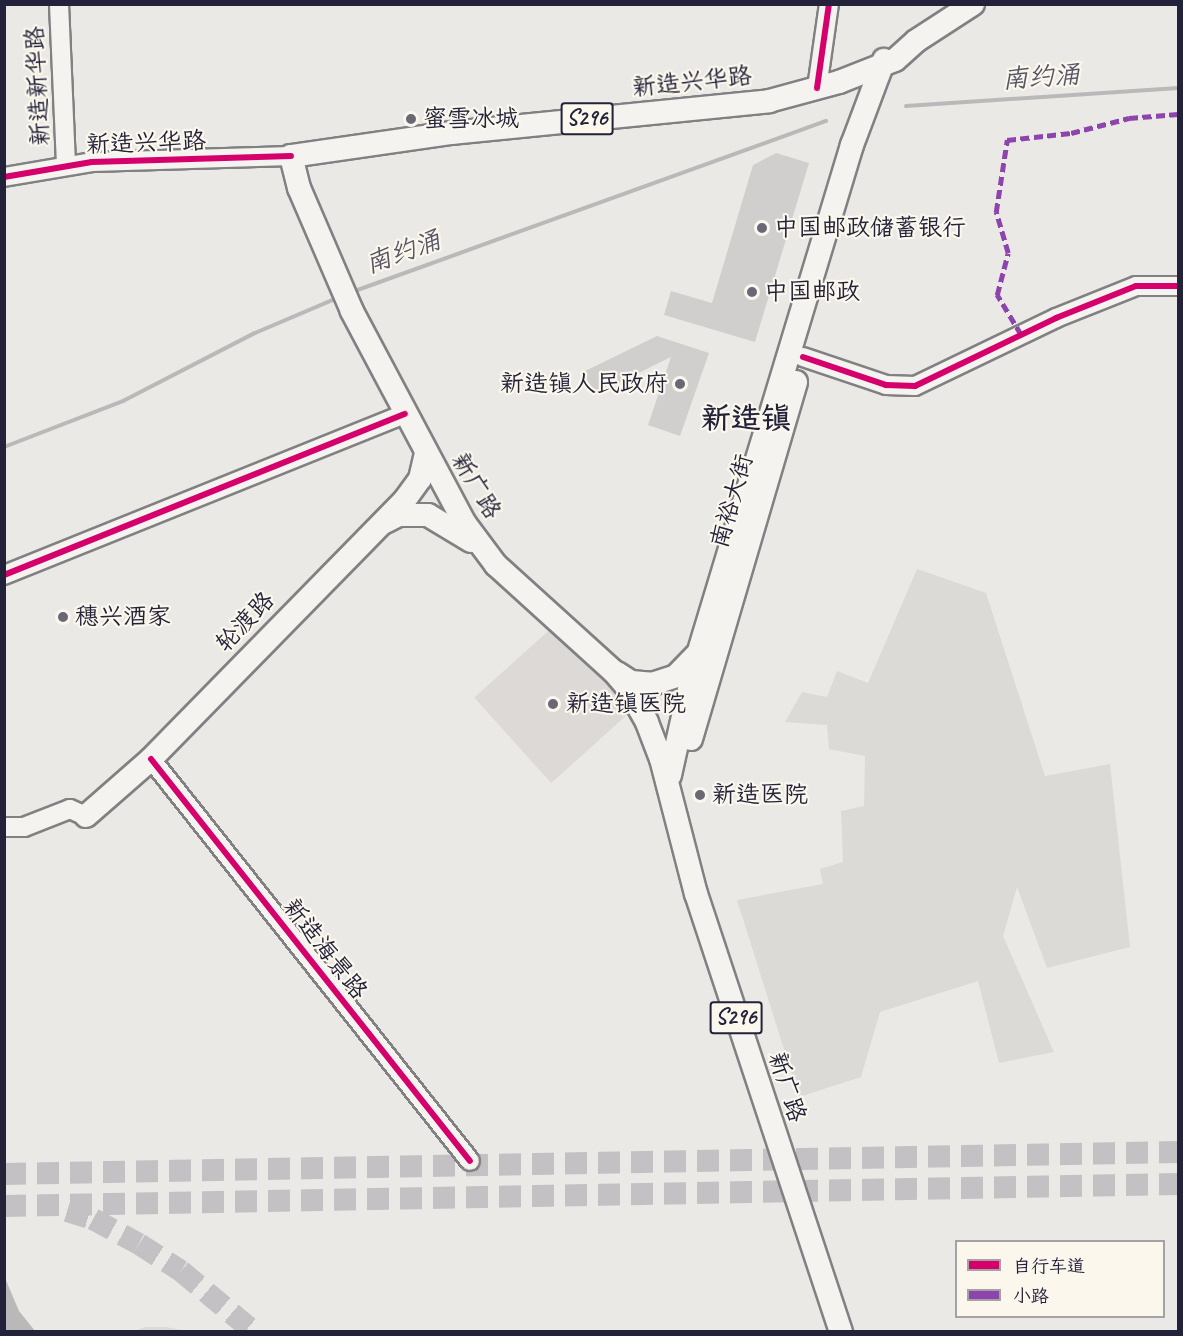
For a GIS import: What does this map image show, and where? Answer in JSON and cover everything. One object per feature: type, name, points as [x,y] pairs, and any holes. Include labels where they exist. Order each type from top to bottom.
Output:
[{"type":"main road","points":[[887,64],[901,41],[948,4]]},
{"type":"main road","name":"S296","points":[[887,64],[916,41],[973,4]]},
{"type":"main road","name":"新造兴华路","points":[[291,156],[451,133],[769,101],[817,88],[887,64]]},
{"type":"main road","name":"南裕大街","points":[[677,823],[689,746],[887,64]]},
{"type":"main road","name":"南裕大街","points":[[671,800],[671,761],[698,652],[887,64]]},
{"type":"main road","name":"新广路","points":[[291,156],[299,188],[352,311],[426,454],[483,550],[613,671],[638,704],[655,740],[671,800]]},
{"type":"main road","name":"轮渡路","points":[[86,816],[151,759],[416,486],[426,454]]},
{"type":"main road","points":[[376,528],[399,515],[428,515],[445,522],[483,550]]},
{"type":"main road","points":[[613,671],[631,682],[652,684],[676,676],[698,652]]},
{"type":"main road","name":"S296","points":[[671,800],[677,823]]},
{"type":"main road","name":"新广路","points":[[677,823],[763,1101],[841,1332]]},
{"type":"street","name":"新造新华路","points":[[59,4],[66,165]]},
{"type":"street","points":[[817,88],[829,4]]},
{"type":"street","name":"新造兴华路","points":[[4,177],[66,165],[291,156]]},
{"type":"street","points":[[803,357],[886,385],[915,386],[1056,318],[1136,286],[1179,286]]},
{"type":"street","points":[[4,575],[405,414]]},
{"type":"street","name":"新造海景路","points":[[151,759],[470,1161]]},
{"type":"street","points":[[4,827],[24,827],[70,809],[86,816]]},
{"type":"shaded area","points":[[917,569],[986,593],[1045,776],[1110,764],[1130,947],[1047,968],[1017,887],[1003,936],[1054,1052],[999,1063],[978,981],[880,1012],[861,1077],[799,1097],[737,900],[823,884],[820,869],[843,862],[841,811],[864,806],[865,756],[829,749],[827,725],[785,722],[802,692],[827,697],[837,671],[868,683]]},
{"type":"shaded area","name":"新造镇医院","points":[[556,624],[633,709],[551,783],[474,698]]},
{"type":"shaded area","points":[[5,1278],[19,1311],[35,1331],[5,1331]]},
{"type":"shaded area","points":[[145,1327],[166,1327],[187,1331],[135,1331]]},
{"type":"building","name":"中国邮政储蓄银行","points":[[776,153],[809,163],[755,342],[664,315],[671,291],[712,303],[753,165]]},
{"type":"building","name":"新造镇人民政府","points":[[657,336],[709,353],[680,436],[648,425],[671,357],[594,395],[583,372]]},
{"type":"waterway","name":"南约涌","points":[[906,106],[1178,88]]},
{"type":"waterway","name":"南约涌","points":[[352,292],[826,121]]},
{"type":"waterway","name":"南约涌","points":[[4,447],[123,401],[255,333],[337,298]]},
{"type":"tunnel","points":[[4,1174],[1178,1152]]},
{"type":"tunnel","points":[[4,1206],[1178,1184]]},
{"type":"tunnel","points":[[67,1211],[93,1219],[139,1244],[181,1271],[254,1332]]},
{"type":"marked path","points":[[1021,335],[997,295],[1008,253],[996,212],[1007,140],[1071,133],[1129,118],[1178,114]]},
{"type":"cycle path","points":[[817,88],[829,4]]},
{"type":"cycle path","points":[[4,177],[92,162],[291,156]]},
{"type":"cycle path","points":[[803,357],[886,385],[915,386],[1056,318],[1136,286],[1178,286]]},
{"type":"cycle path","points":[[4,575],[405,414]]},
{"type":"cycle path","points":[[151,759],[470,1161]]},
{"type":"place","name":"蜜雪冰城","points":[[411,119]]},
{"type":"place","name":"中国邮政储蓄银行","points":[[762,228]]},
{"type":"place","name":"中国邮政","points":[[752,292]]},
{"type":"place","name":"新造镇人民政府","points":[[680,384]]},
{"type":"place","name":"穗兴酒家","points":[[63,617]]},
{"type":"place","name":"新造镇医院","points":[[553,704]]},
{"type":"place","name":"新造医院","points":[[700,795]]},
{"type":"district","name":"新造镇","points":[[746,418]]}]
